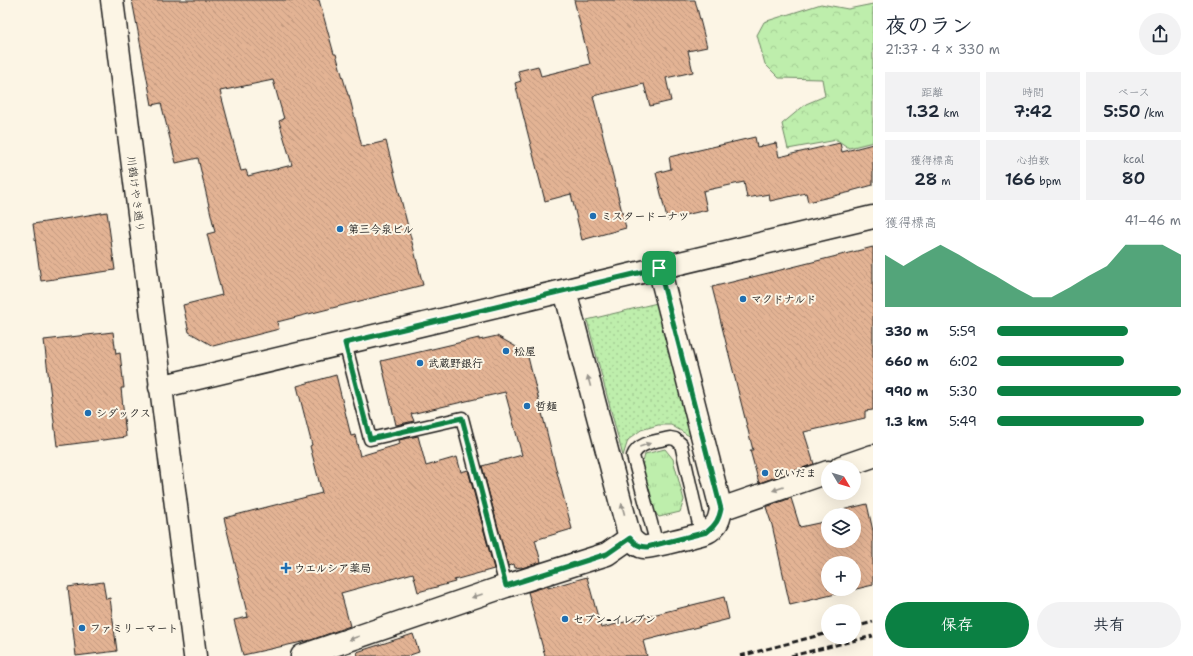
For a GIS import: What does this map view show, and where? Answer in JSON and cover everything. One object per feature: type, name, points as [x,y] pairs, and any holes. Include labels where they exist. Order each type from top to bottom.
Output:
[{"type":"street","name":"川鶴けやき通り","points":[[112,0],[195,656]]},
{"type":"street","points":[[160,387],[873,217]]},
{"type":"street","points":[[565,291],[630,538],[635,544],[642,547],[657,545],[707,532],[720,518],[721,509],[659,268]]},
{"type":"street","points":[[861,460],[873,456]]},
{"type":"street","points":[[721,509],[821,474]]},
{"type":"street","points":[[302,656],[506,586],[607,554],[630,538]]},
{"type":"lane","points":[[345,343],[370,439],[462,418],[506,586]]},
{"type":"lane","points":[[657,545],[633,456],[635,450],[640,446],[670,438],[675,439],[681,444],[701,533]]},
{"type":"green space","points":[[821,4],[848,9],[873,4],[873,142],[849,148],[837,140],[788,149],[782,124],[806,104],[825,96],[822,79],[779,78],[765,64],[757,35],[764,22]]},
{"type":"green space","points":[[657,303],[691,437],[671,425],[658,425],[641,430],[628,440],[623,456],[587,320]]},
{"type":"green space","points":[[665,449],[673,459],[684,500],[680,512],[659,517],[653,510],[642,467],[645,454]]},
{"type":"building","points":[[132,0],[319,0],[334,54],[336,54],[349,95],[362,147],[386,141],[423,285],[277,322],[279,329],[213,346],[189,332],[183,305],[222,295],[207,234],[215,232],[198,158],[176,163],[161,103],[152,105]],"holes":[[[273,80],[284,119],[279,121],[292,165],[248,176],[246,170],[241,171],[220,91]]]},
{"type":"building","points":[[574,0],[695,0],[707,47],[688,51],[693,72],[666,78],[671,101],[650,106],[644,84],[593,96],[626,228],[582,240],[571,194],[545,201],[515,83],[521,81],[518,71],[538,66],[541,76],[590,64]]},
{"type":"building","points":[[755,137],[757,147],[776,143],[779,157],[840,143],[842,152],[873,144],[873,185],[851,192],[808,202],[806,193],[770,201],[769,194],[747,198],[744,182],[703,191],[707,210],[667,219],[656,173],[671,169],[669,157]]},
{"type":"building","points":[[107,212],[115,270],[41,281],[33,224]]},
{"type":"building","points":[[873,247],[873,410],[865,411],[865,418],[804,432],[814,464],[759,483],[750,450],[753,450],[712,287]]},
{"type":"building","name":"シダックス","points":[[113,332],[116,354],[120,353],[124,388],[121,388],[126,437],[57,446],[44,340]]},
{"type":"building","points":[[497,336],[527,353],[572,529],[535,540],[541,562],[522,568],[515,568],[514,564],[508,566],[482,466],[522,455],[505,392],[411,414],[414,421],[396,425],[381,361],[479,338],[479,340]]},
{"type":"building","points":[[336,375],[351,436],[355,435],[360,456],[400,444],[399,440],[418,436],[426,466],[457,457],[461,472],[468,470],[494,569],[418,592],[413,573],[341,593],[350,626],[311,640],[243,655],[234,620],[248,617],[224,518],[322,493],[297,386]]},
{"type":"building","points":[[791,498],[800,527],[821,522],[821,548],[861,548],[861,508],[850,508],[867,504],[873,531],[873,585],[861,588],[861,556],[821,556],[821,596],[827,596],[790,605],[772,525],[766,507]]},
{"type":"building","points":[[587,577],[601,628],[724,597],[729,619],[643,641],[647,656],[545,656],[528,592]]},
{"type":"building","points":[[103,582],[106,599],[110,598],[117,651],[76,656],[68,587]]},
{"type":"building","points":[[413,634],[419,652],[407,656],[358,656],[357,652]]},
{"type":"railway","points":[[861,625],[873,622]]},
{"type":"railway","points":[[740,656],[821,635]]},
{"type":"railway","points":[[791,656],[873,636]]},
{"type":"place","name":"ミスタードーナツ","points":[[593,216]]},
{"type":"place","name":"第三今泉ビル","points":[[340,229]]},
{"type":"place","name":"マクドナルド","points":[[743,299]]},
{"type":"place","name":"松屋","points":[[506,351]]},
{"type":"place","name":"武蔵野銀行","points":[[420,363]]},
{"type":"place","name":"哲麺","points":[[527,406]]},
{"type":"place","name":"シダックス","points":[[88,413]]},
{"type":"place","name":"びいだま","points":[[765,473]]},
{"type":"place","name":"ウエルシア薬局","points":[[286,568]]},
{"type":"place","name":"セブン-イレブン","points":[[565,619]]},
{"type":"place","name":"ファミリーマート","points":[[82,628]]},
{"type":"route","points":[[659,268],[721,509],[720,518],[707,532],[647,547],[642,547],[635,544],[630,538],[607,554],[506,586],[462,418],[370,439],[345,343],[659,268]]}]
